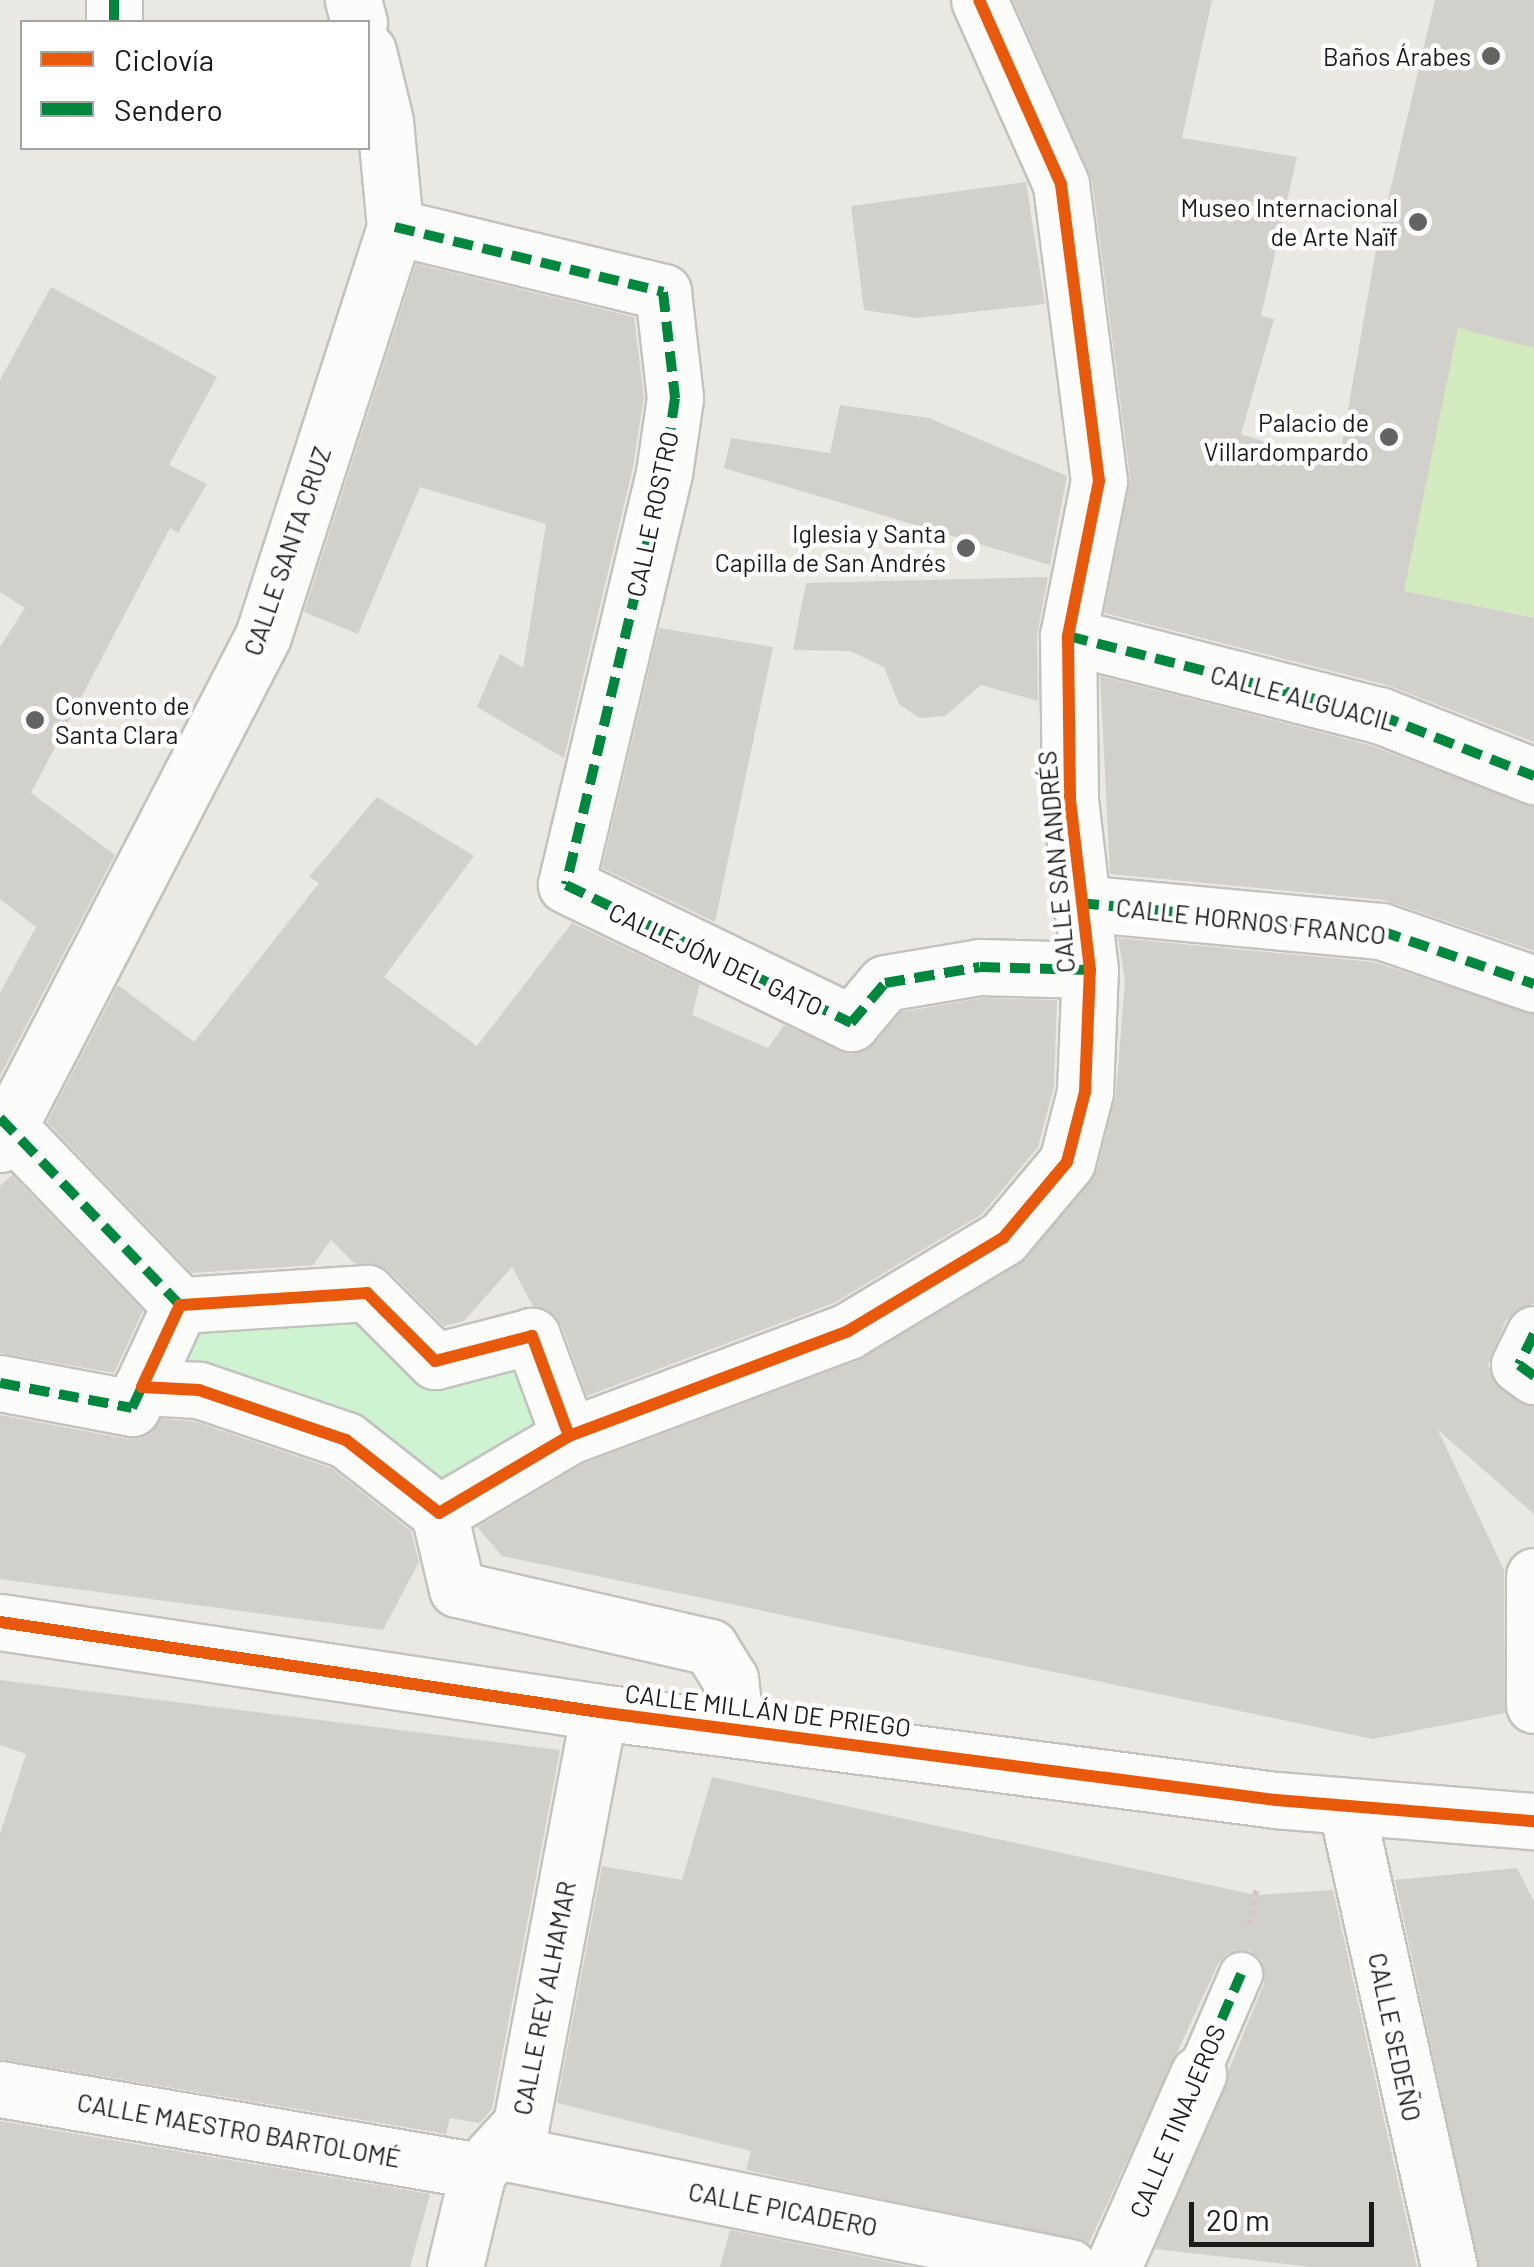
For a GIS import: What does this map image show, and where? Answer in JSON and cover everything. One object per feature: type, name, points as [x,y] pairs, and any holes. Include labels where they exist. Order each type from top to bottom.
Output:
[{"type":"street","name":"CALLE SAN ANDRÉS","points":[[438,1513],[569,1436],[848,1331],[1004,1238],[1067,1162],[1084,1092],[1090,970],[1079,903],[1068,636],[1099,481],[1086,350],[1061,184],[979,0]]},
{"type":"street","name":"CALLE SANTA CRUZ","points":[[2,1129],[142,880],[263,636],[394,227],[385,122],[370,59]]},
{"type":"street","name":"CALLE ROSTRO","points":[[394,227],[662,292],[675,398],[664,472],[566,885]]},
{"type":"street","name":"CALLE ALGUACIL","points":[[1068,636],[1379,715],[1534,776]]},
{"type":"street","name":"CALLEJÓN DEL GATO","points":[[566,885],[851,1023],[884,983],[980,968],[1090,970]]},
{"type":"street","name":"CALLE HORNOS FRANCO","points":[[1079,903],[1381,931],[1534,984]]},
{"type":"street","points":[[2,1129],[180,1305],[367,1294],[436,1361],[532,1336],[569,1436]]},
{"type":"street","points":[[0,1383],[132,1408],[180,1305]]},
{"type":"street","points":[[1534,1334],[1519,1365],[1534,1376]]},
{"type":"street","points":[[142,1388],[199,1390],[346,1440],[438,1513],[457,1590],[710,1647],[730,1679],[736,1729]]},
{"type":"street","points":[[1534,1576],[1534,1705]]},
{"type":"street","name":"CALLE MILLÁN DE PRIEGO","points":[[0,1622],[599,1712],[1346,1806],[1534,1821]]},
{"type":"street","name":"CALLE REY ALHAMAR","points":[[455,2267],[488,2161],[521,2124],[599,1712]]},
{"type":"street","name":"CALLE SEDEÑO","points":[[1346,1806],[1449,2267]]},
{"type":"street","name":"CALLE TINAJEROS","points":[[1114,2267],[1240,1974]]},
{"type":"street","name":"CALLE MAESTRO BARTOLOMÉ","points":[[0,2088],[488,2161]]},
{"type":"street","name":"CALLE PICADERO","points":[[488,2161],[1069,2267]]},
{"type":"green space","points":[[1458,328],[1534,348],[1534,618],[1338,577]]},
{"type":"green space","points":[[365,1308],[437,1379],[522,1351],[544,1425],[439,1498],[165,1377],[181,1332]]},
{"type":"building","points":[[1013,0],[1212,0],[1182,138],[1297,157],[1261,316],[1274,319],[1241,434],[1338,466],[1376,250],[1435,0],[1534,0],[1534,348],[1458,328],[1404,591],[1534,618],[1534,742],[1387,685],[1104,613],[1130,478],[1092,180]]},
{"type":"building","points":[[1026,182],[1045,304],[917,318],[864,310],[851,206]]},
{"type":"building","points":[[416,264],[634,317],[644,397],[633,467],[564,758],[477,707],[500,654],[523,668],[546,524],[420,487],[358,634],[304,612]]},
{"type":"building","name":"Convento de Santa Clara","points":[[51,287],[217,377],[169,465],[207,484],[178,533],[170,528],[31,793],[115,855],[0,1076],[0,993],[36,927],[0,899],[0,647],[25,608],[0,592],[0,380]]},
{"type":"building","points":[[840,405],[929,418],[1067,476],[1050,565],[724,468],[731,438],[830,453]]},
{"type":"building","points":[[1048,577],[1037,636],[1038,701],[981,685],[945,716],[920,718],[899,704],[884,667],[850,651],[793,650],[806,583]]},
{"type":"building","points":[[659,628],[773,647],[715,922],[602,868]]},
{"type":"building","points":[[1100,676],[1369,745],[1534,806],[1534,951],[1384,900],[1110,874]]},
{"type":"building","points":[[377,797],[474,856],[384,977],[477,1046],[572,923],[700,984],[692,1015],[768,1048],[784,1025],[851,1054],[874,1044],[901,1012],[982,998],[1057,1000],[1054,1087],[1038,1147],[982,1214],[834,1303],[587,1396],[561,1324],[533,1306],[512,1267],[464,1321],[444,1326],[388,1270],[354,1263],[331,1240],[313,1265],[192,1273],[47,1122],[118,985],[194,1042],[319,883],[309,877]]},
{"type":"building","points":[[1118,938],[1374,962],[1534,1014],[1534,1303],[1506,1320],[1488,1365],[1501,1390],[1534,1407],[1534,1514],[1438,1430],[1504,1570],[1505,1713],[1373,1739],[502,1556],[477,1527],[583,1464],[859,1360],[1026,1259],[1097,1170],[1116,1093],[1125,981]]},
{"type":"building","points":[[12,1175],[143,1311],[114,1373],[0,1353],[0,1186]]},
{"type":"building","points":[[0,1415],[127,1439],[151,1433],[161,1419],[193,1421],[331,1468],[411,1531],[419,1562],[383,1630],[0,1579]]},
{"type":"building","points":[[0,1680],[560,1750],[492,2109],[480,2123],[450,2118],[446,2134],[0,2059],[0,1834],[26,1754],[0,1745]]},
{"type":"building","points":[[712,1777],[1256,1895],[1333,1890],[1417,2267],[1311,2267],[1155,2249],[1264,1984],[1262,1960],[1250,1951],[1227,1953],[1218,1964],[1089,2243],[746,2170],[751,2151],[557,2103],[602,1866],[682,1880]]},
{"type":"building","points":[[1517,1868],[1534,1902],[1534,2267],[1479,2267],[1395,1880]]},
{"type":"building","points":[[0,2121],[430,2194],[410,2267],[0,2267]]},
{"type":"building","points":[[730,2230],[912,2267],[720,2267]]},
{"type":"marked path","points":[[114,0],[114,20]]},
{"type":"marked path","points":[[395,227],[663,292],[675,398],[664,473],[566,885],[851,1023],[885,983],[980,967],[1090,970]]},
{"type":"marked path","points":[[1068,636],[1379,715],[1534,776]]},
{"type":"marked path","points":[[1079,903],[1381,931],[1534,984]]},
{"type":"marked path","points":[[0,1118],[180,1305]]},
{"type":"marked path","points":[[1534,1334],[1519,1365],[1534,1376]]},
{"type":"marked path","points":[[0,1383],[132,1408],[142,1387]]},
{"type":"marked path","points":[[1198,2074],[1241,1974]]},
{"type":"cycle path","points":[[569,1436],[532,1336],[435,1361],[367,1293],[180,1305],[142,1387],[199,1390],[346,1440],[439,1513],[569,1436],[848,1331],[1003,1238],[1067,1162],[1085,1092],[1090,970],[1070,800],[1068,636],[1099,481],[1061,184],[979,0]]},
{"type":"cycle path","points":[[0,1622],[599,1712],[1276,1800],[1534,1821]]},
{"type":"place","name":"Baños Árabes","points":[[1491,56]]},
{"type":"place","name":"Museo Internacional de Arte Naïf","points":[[1418,222]]},
{"type":"place","name":"Palacio de Villardompardo","points":[[1389,437]]},
{"type":"place","name":"Iglesia y Santa Capilla de San Andrés","points":[[966,548]]},
{"type":"place","name":"Convento de Santa Clara","points":[[35,720]]}]
